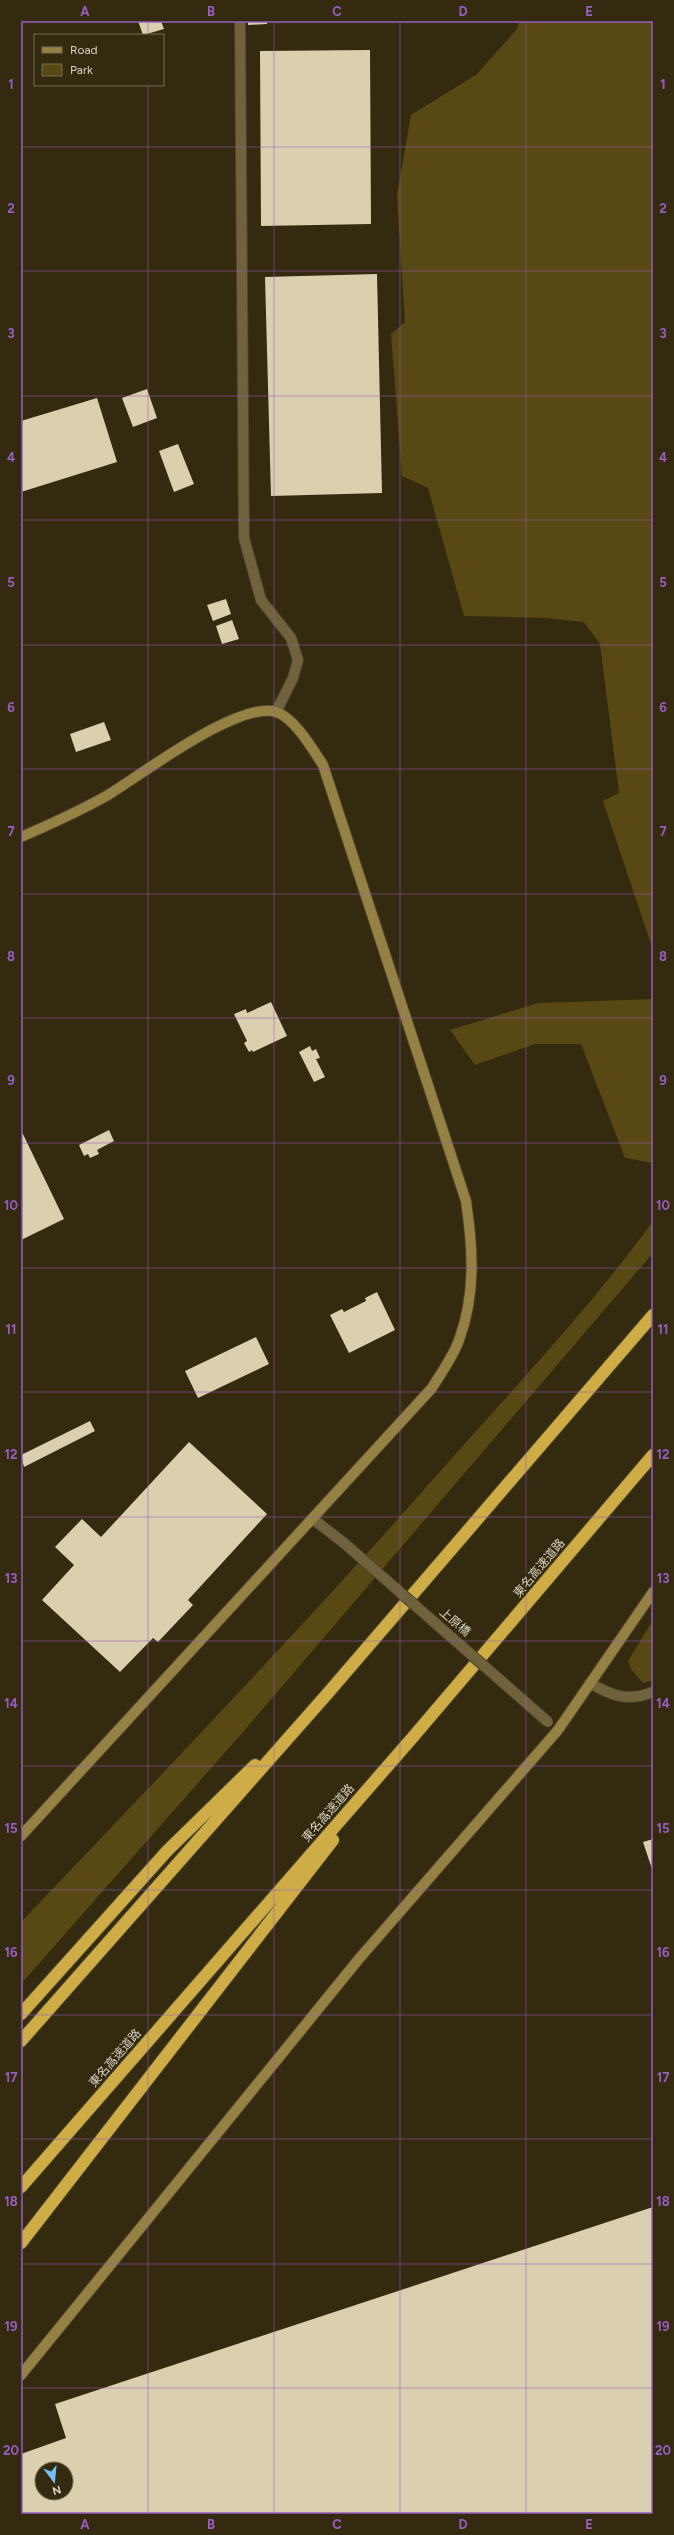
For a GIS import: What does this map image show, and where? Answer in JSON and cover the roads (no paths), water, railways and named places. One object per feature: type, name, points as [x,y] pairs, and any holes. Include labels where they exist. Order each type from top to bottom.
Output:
[{"type":"highway","points":[[21,2041],[328,1693],[653,1315]]},
{"type":"highway","name":"東名高速道路","points":[[21,2187],[413,1737],[653,1455]]},
{"type":"highway","points":[[21,2014],[167,1851],[328,1693]]},
{"type":"highway","points":[[21,2243],[413,1737]]},
{"type":"street","points":[[240,21],[244,538],[261,600],[291,638],[298,660],[293,678],[276,712]]},
{"type":"street","points":[[21,837],[107,795],[200,735],[246,713],[276,712],[301,731],[323,765],[466,1201],[473,1246],[472,1290],[459,1341],[432,1388],[21,1836]]},
{"type":"street","name":"上原橋","points":[[313,1519],[344,1543],[558,1730]]},
{"type":"street","points":[[21,2375],[358,1960],[558,1730],[653,1592]]},
{"type":"street","points":[[590,1683],[611,1695],[626,1699],[640,1698],[653,1692]]}]
